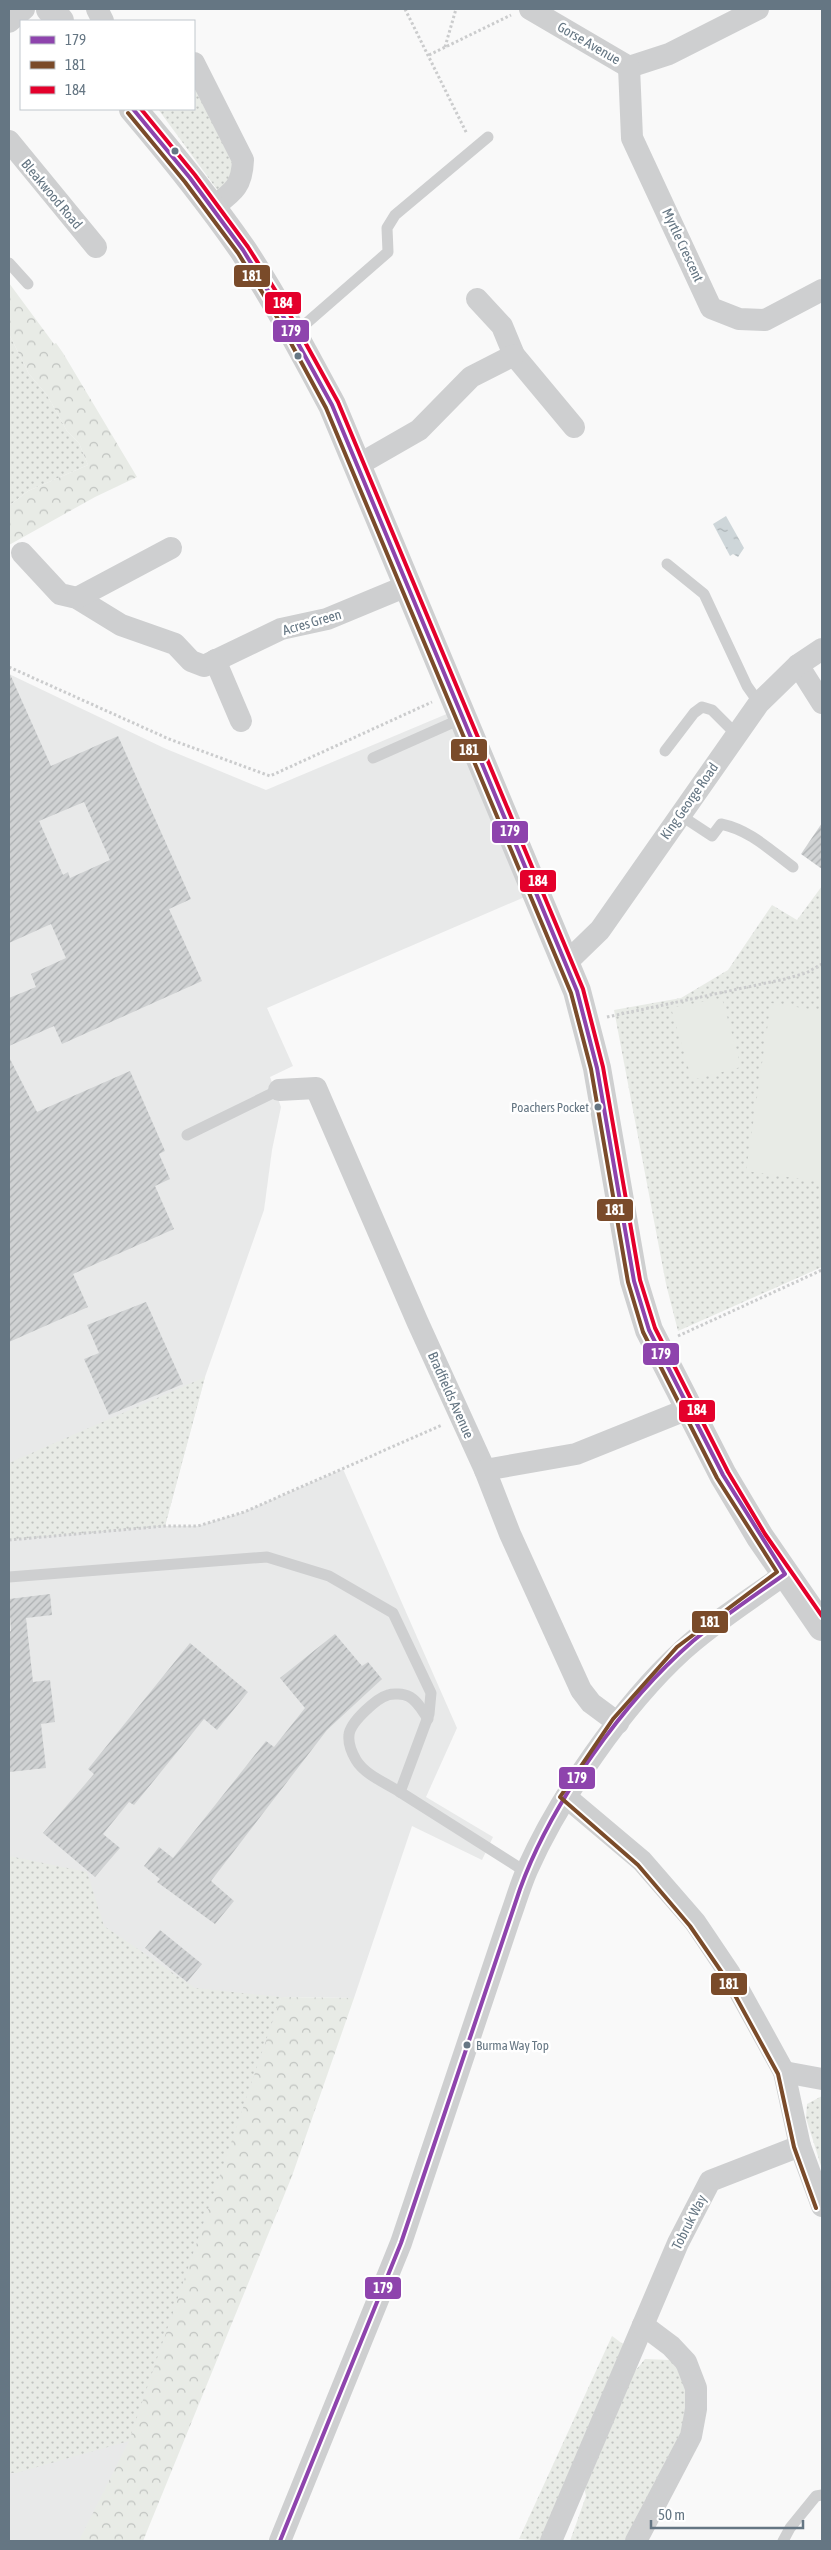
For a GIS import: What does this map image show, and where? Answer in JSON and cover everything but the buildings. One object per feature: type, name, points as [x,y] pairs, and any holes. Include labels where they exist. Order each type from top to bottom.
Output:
[{"type":"street","points":[[9,22],[24,9]]},
{"type":"street","points":[[50,9],[59,20]]},
{"type":"street","name":"Gorse Avenue","points":[[523,11],[629,66],[669,54],[758,9]]},
{"type":"street","points":[[195,65],[243,160],[243,177],[236,190],[212,208]]},
{"type":"street","name":"Myrtle Crescent","points":[[629,66],[632,138],[710,308],[739,320],[765,320],[822,290]]},
{"type":"street","points":[[137,110],[186,171],[243,250],[294,334],[332,405],[566,963],[586,1021],[597,1068],[634,1281],[649,1330],[723,1475],[785,1574],[822,1627]]},
{"type":"street","name":"Bleakwood Road","points":[[9,142],[96,247]]},
{"type":"street","points":[[477,299],[502,326],[514,355],[574,428]]},
{"type":"street","points":[[358,465],[419,430],[471,377],[514,355]]},
{"type":"street","points":[[77,598],[171,548]]},
{"type":"street","name":"Acres Green","points":[[22,553],[60,594],[77,598],[121,625],[175,644],[191,661],[204,666],[282,629],[327,619],[409,585]]},
{"type":"street","name":"King George Road","points":[[566,963],[600,930],[759,703],[798,665],[822,649]]},
{"type":"street","points":[[215,660],[241,721]]},
{"type":"street","points":[[798,665],[822,703]]},
{"type":"street","name":"Bradfields Avenue","points":[[279,1090],[316,1088],[485,1470],[510,1534],[581,1690],[592,1703],[618,1723]]},
{"type":"street","points":[[485,1470],[576,1454],[688,1409]]},
{"type":"street","points":[[280,2541],[401,2243],[526,1872],[566,1797],[618,1723],[682,1651],[785,1574]]},
{"type":"street","points":[[566,1797],[642,1861],[695,1922],[734,1982],[784,2072],[800,2146],[822,2206]]},
{"type":"street","points":[[784,2072],[822,2079]]},
{"type":"street","name":"Tobruk Way","points":[[551,2541],[678,2243],[710,2181],[800,2146]]},
{"type":"street","points":[[636,2541],[691,2436],[696,2409],[696,2388],[686,2362],[671,2346],[643,2325]]},
{"type":"lane","points":[[294,334],[388,252],[387,228],[395,215],[488,137]]},
{"type":"lane","points":[[9,263],[28,284]]},
{"type":"lane","points":[[668,564],[704,594],[747,686],[759,703]]},
{"type":"lane","points":[[665,751],[694,713],[702,707],[712,710],[736,734]]},
{"type":"lane","points":[[373,758],[463,718]]},
{"type":"lane","points":[[680,815],[712,836],[721,824],[738,827],[748,832],[793,867]]},
{"type":"lane","points":[[187,1135],[279,1090]]},
{"type":"lane","points":[[9,1577],[266,1557],[329,1576],[393,1614],[431,1693],[428,1719],[400,1792]]},
{"type":"lane","points":[[428,1719],[417,1702],[407,1695],[388,1694],[368,1708],[353,1724],[348,1734],[350,1749],[357,1762],[372,1775],[526,1872]]},
{"type":"lane","points":[[783,2541],[790,2528],[816,2496],[822,2495]]},
{"type":"path","points":[[405,9],[475,148]]},
{"type":"path","points":[[445,48],[456,9]]},
{"type":"path","points":[[428,56],[523,11]]},
{"type":"path","points":[[586,1021],[806,974],[822,964]]},
{"type":"path","points":[[657,1346],[822,1270]]},
{"type":"path","points":[[9,1540],[165,1526],[198,1526],[244,1512],[460,1417]]},
{"type":"shaded area","points":[[9,674],[164,748],[266,790],[449,713],[527,896],[267,1008],[293,1066],[270,1077],[281,1107],[272,1150],[264,1210],[205,1377],[165,1526],[198,1526],[244,1512],[343,1469],[457,1728],[426,1797],[493,1837],[482,1860],[412,1826],[354,1998],[281,1997],[119,2541],[9,2541]]},
{"type":"green space","points":[[195,82],[239,168],[221,195],[159,110],[195,110]]},
{"type":"green space","points":[[9,283],[54,344],[56,343],[63,353],[137,477],[95,497],[9,545],[9,506],[28,491],[88,465],[79,443],[67,431],[47,395],[29,374],[9,334]]},
{"type":"green space","points":[[9,334],[29,374],[47,395],[67,431],[79,443],[88,465],[28,491],[9,506]]},
{"type":"green space","points":[[822,886],[822,1267],[678,1331],[666,1284],[614,1010],[681,998],[728,970],[772,905],[797,920]]},
{"type":"green space","points":[[722,998],[741,1067],[692,1080],[671,1008]]},
{"type":"green space","points":[[771,1003],[822,1011],[822,1182],[746,1171]]},
{"type":"green space","points":[[205,1377],[165,1526],[9,1540],[9,1463]]},
{"type":"green space","points":[[9,1856],[87,1872],[104,1926],[195,1988],[281,1997],[129,2441],[16,2473],[9,2473]]},
{"type":"green space","points":[[281,1997],[354,1998],[292,2176],[143,2541],[79,2541],[129,2441]]},
{"type":"green space","points":[[822,2096],[822,2169],[806,2118],[807,2104]]},
{"type":"green space","points":[[612,2336],[627,2347],[543,2541],[519,2539]]},
{"type":"green space","points":[[645,2359],[670,2360],[684,2374],[690,2396],[687,2426],[627,2541],[570,2541],[586,2496],[584,2487],[631,2376]]},
{"type":"water","points":[[726,516],[744,548],[738,557],[733,554],[730,556],[713,524]]},
{"type":"transit line","name":"179","points":[[134,110],[190,178],[243,250],[278,307],[332,405],[577,991],[597,1068],[634,1281],[649,1330],[723,1475],[785,1574],[704,1632],[667,1665],[641,1693],[592,1755],[550,1822],[520,1889],[401,2243],[280,2541]]},
{"type":"transit line","name":"184","points":[[142,110],[195,175],[248,247],[284,304],[338,402],[583,989],[603,1067],[640,1280],[655,1328],[728,1472],[765,1534],[822,1616]]},
{"type":"transit line","name":"181","points":[[128,113],[185,182],[238,253],[273,310],[326,408],[571,993],[591,1069],[628,1282],[643,1332],[717,1478],[777,1572],[677,1647],[613,1719],[560,1797],[638,1865],[690,1926],[725,1977],[778,2074],[794,2147],[816,2208]]},
{"type":"place","name":"Poachers Pocket","points":[[598,1107]]},
{"type":"place","name":"Burma Way Top","points":[[467,2045]]}]
